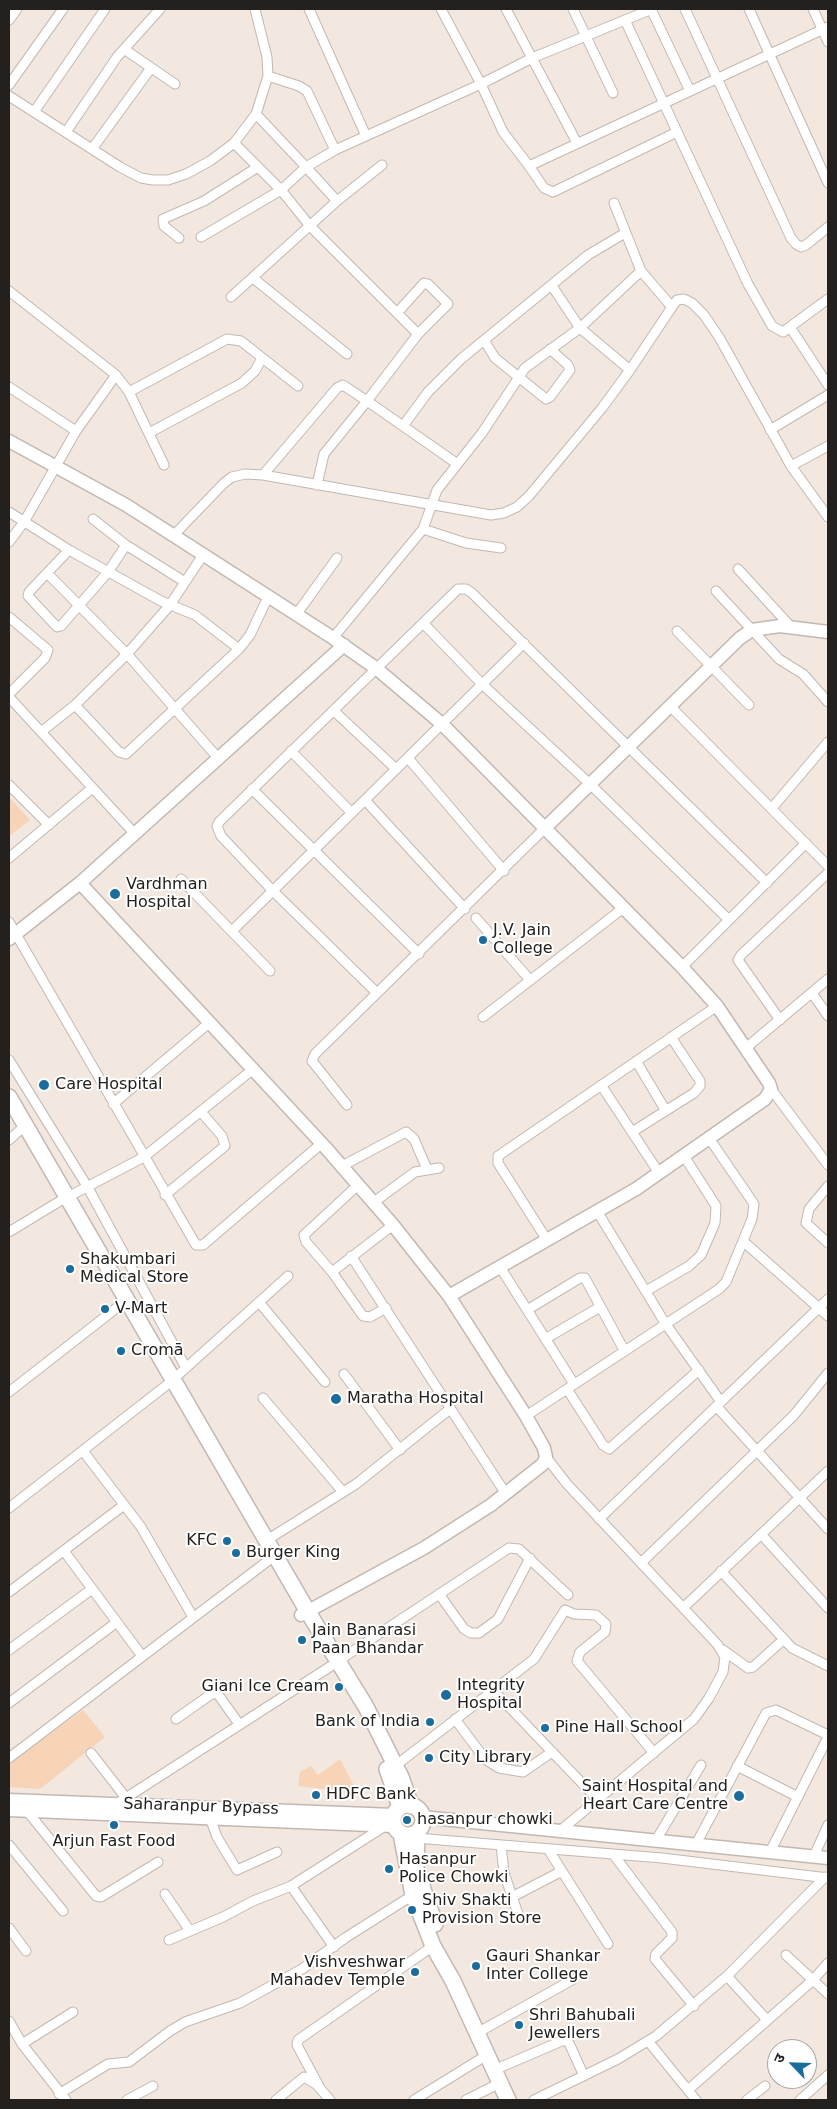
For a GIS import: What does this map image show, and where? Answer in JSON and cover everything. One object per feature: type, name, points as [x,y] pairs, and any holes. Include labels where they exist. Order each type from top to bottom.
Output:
[{"type":"highway","points":[[9,1097],[124,1302],[176,1377],[268,1540],[304,1613]]},
{"type":"highway","points":[[9,1114],[14,1136],[64,1198]]},
{"type":"highway","points":[[176,1377],[269,1560],[373,1719],[395,1766],[397,1819],[407,1835],[417,1835]]},
{"type":"highway","points":[[335,1663],[378,1748],[397,1819],[413,1895],[433,1946],[453,1981],[508,2100]]},
{"type":"highway","points":[[397,1819],[416,1808],[422,1817],[417,1835],[415,1860],[418,1878],[442,1942],[453,1981]]},
{"type":"street","points":[[9,20],[17,9]]},
{"type":"street","points":[[9,85],[63,9]]},
{"type":"street","points":[[34,112],[105,9]]},
{"type":"street","points":[[66,132],[124,49],[160,9]]},
{"type":"street","points":[[9,96],[141,178],[168,180],[186,174],[210,161],[234,143],[256,114],[268,76],[267,57],[255,9]]},
{"type":"street","points":[[309,9],[366,136]]},
{"type":"street","points":[[441,9],[481,84],[503,132],[544,188],[552,192],[677,132]]},
{"type":"street","points":[[506,9],[577,143]]},
{"type":"street","points":[[573,9],[612,93]]},
{"type":"street","points":[[202,237],[281,190],[306,167],[335,150],[481,84],[532,58],[586,34],[651,9],[690,91]]},
{"type":"street","points":[[685,9],[716,79],[796,244],[801,247],[806,245],[828,227]]},
{"type":"street","points":[[749,9],[828,183]]},
{"type":"street","points":[[813,9],[825,28],[828,42]]},
{"type":"street","points":[[625,20],[748,284],[772,326],[780,332],[790,327],[828,299]]},
{"type":"street","points":[[529,166],[825,28]]},
{"type":"street","points":[[124,49],[175,84]]},
{"type":"street","points":[[92,149],[151,68]]},
{"type":"street","points":[[268,76],[307,91],[335,150]]},
{"type":"street","points":[[256,114],[337,201]]},
{"type":"street","points":[[234,143],[281,190],[310,226],[418,334]]},
{"type":"street","points":[[231,297],[337,201],[382,165]]},
{"type":"street","points":[[179,238],[164,226],[163,219],[204,201],[258,167]]},
{"type":"street","points":[[614,204],[641,271],[672,307]]},
{"type":"street","points":[[404,426],[445,374],[588,255],[625,233]]},
{"type":"street","points":[[333,638],[423,530],[430,504],[437,490],[456,463],[482,433],[518,377],[536,358],[580,328],[641,271]]},
{"type":"street","points":[[253,278],[347,354]]},
{"type":"street","points":[[317,485],[320,464],[324,454],[418,334],[448,304],[428,284],[424,283],[397,312]]},
{"type":"street","points":[[552,286],[580,328],[630,370]]},
{"type":"street","points":[[9,292],[116,375],[129,392],[164,465]]},
{"type":"street","points":[[174,535],[224,483],[232,477],[245,474],[263,475],[491,515],[504,513],[517,507],[542,482],[630,370],[677,300],[684,299],[692,303],[704,315],[719,338],[790,466],[826,512]]},
{"type":"street","points":[[790,327],[828,385]]},
{"type":"street","points":[[129,392],[227,339],[241,341],[298,386]]},
{"type":"street","points":[[484,340],[495,358],[546,399],[550,397],[570,370],[550,349]]},
{"type":"street","points":[[149,433],[242,383],[255,371],[262,358]]},
{"type":"street","points":[[9,542],[24,522],[76,431],[116,375]]},
{"type":"street","points":[[263,475],[337,388],[343,386],[456,463]]},
{"type":"street","points":[[9,387],[76,431]]},
{"type":"street","points":[[770,430],[828,395]]},
{"type":"street","points":[[9,441],[126,504],[202,555],[344,645],[377,669],[442,724],[622,909],[682,967],[717,1006],[770,1083],[771,1089],[828,1165]]},
{"type":"street","points":[[790,466],[828,446]]},
{"type":"street","points":[[9,512],[108,572],[206,622],[239,649]]},
{"type":"street","points":[[93,519],[126,545],[185,582]]},
{"type":"street","points":[[423,530],[466,543],[501,548]]},
{"type":"street","points":[[69,550],[28,596],[55,626],[61,626],[108,572],[126,545]]},
{"type":"street","points":[[42,732],[75,705],[127,654],[170,605],[202,555]]},
{"type":"street","points":[[296,615],[338,558]]},
{"type":"street","points":[[738,569],[792,628]]},
{"type":"street","points":[[47,573],[127,654],[218,758]]},
{"type":"street","points":[[378,993],[273,890],[217,830],[219,822],[252,789],[458,589],[466,589],[524,643],[766,883]]},
{"type":"street","points":[[716,591],[786,665],[803,674],[828,702]]},
{"type":"street","points":[[75,705],[123,754],[129,752],[239,649],[250,635],[268,596]]},
{"type":"street","points":[[9,617],[48,650],[45,658],[9,696],[91,789],[135,834]]},
{"type":"street","points":[[424,623],[482,684],[590,784],[729,920]]},
{"type":"street","points":[[347,1105],[314,1064],[312,1058],[504,871],[545,828],[712,666],[752,630],[764,627],[828,632]]},
{"type":"street","points":[[677,631],[749,705]]},
{"type":"street","points":[[232,931],[524,643]]},
{"type":"street","points":[[12,936],[80,883],[344,645]]},
{"type":"street","points":[[671,707],[828,866]]},
{"type":"street","points":[[334,711],[396,769]]},
{"type":"street","points":[[772,808],[828,742]]},
{"type":"street","points":[[291,751],[352,813]]},
{"type":"street","points":[[408,758],[504,871]]},
{"type":"street","points":[[9,785],[49,825]]},
{"type":"street","points":[[9,858],[91,789]]},
{"type":"street","points":[[252,789],[419,954]]},
{"type":"street","points":[[365,800],[464,909]]},
{"type":"street","points":[[682,967],[806,843]]},
{"type":"street","points":[[780,1020],[740,963],[739,957],[828,873]]},
{"type":"street","points":[[181,879],[270,971]]},
{"type":"street","points":[[80,883],[252,1070],[322,1143],[393,1225],[449,1296],[526,1416],[544,1448],[546,1457],[567,1484],[599,1519],[722,1650],[748,1668],[783,1640]]},
{"type":"street","points":[[483,1017],[622,909]]},
{"type":"street","points":[[476,918],[530,980]]},
{"type":"street","points":[[9,922],[12,936],[113,1104],[193,1243],[199,1247],[203,1245],[322,1143]]},
{"type":"street","points":[[747,1048],[828,979]]},
{"type":"street","points":[[812,993],[828,1016]]},
{"type":"street","points":[[546,1240],[498,1163],[498,1156],[717,1006]]},
{"type":"street","points":[[113,1104],[209,1023]]},
{"type":"street","points":[[632,1132],[694,1093],[700,1086],[700,1082],[671,1037]]},
{"type":"street","points":[[9,1060],[87,1186],[176,1377]]},
{"type":"street","points":[[636,1061],[666,1110]]},
{"type":"street","points":[[9,1232],[64,1198],[144,1157],[252,1070]]},
{"type":"street","points":[[600,1085],[659,1173]]},
{"type":"street","points":[[449,1296],[659,1173],[765,1099],[771,1089]]},
{"type":"street","points":[[166,1195],[224,1146],[222,1136],[201,1112]]},
{"type":"street","points":[[342,1166],[406,1132],[414,1139],[427,1169]]},
{"type":"street","points":[[526,1416],[726,1282],[744,1242],[752,1219],[754,1204],[751,1196],[709,1138]]},
{"type":"street","points":[[646,1291],[689,1266],[701,1255],[715,1223],[716,1206],[684,1156]]},
{"type":"street","points":[[374,1202],[416,1172],[440,1168]]},
{"type":"street","points":[[358,1185],[304,1235],[306,1242],[332,1272],[363,1316],[370,1318],[386,1308]]},
{"type":"street","points":[[828,1186],[806,1216],[806,1223],[810,1229],[828,1244]]},
{"type":"street","points":[[597,1211],[665,1323],[699,1370],[719,1405],[828,1530]]},
{"type":"street","points":[[332,1272],[393,1225]]},
{"type":"street","points":[[744,1242],[828,1316]]},
{"type":"street","points":[[351,1256],[506,1494]]},
{"type":"street","points":[[500,1267],[546,1339],[603,1445],[609,1449],[699,1370]]},
{"type":"street","points":[[9,1508],[176,1377],[288,1276]]},
{"type":"street","points":[[527,1310],[582,1277],[624,1350]]},
{"type":"street","points":[[599,1519],[828,1299]]},
{"type":"street","points":[[9,1392],[124,1302]]},
{"type":"street","points":[[259,1302],[324,1382]]},
{"type":"street","points":[[546,1339],[600,1307]]},
{"type":"street","points":[[641,1563],[794,1416],[828,1373]]},
{"type":"street","points":[[344,1374],[400,1450]]},
{"type":"street","points":[[262,1398],[343,1492]]},
{"type":"street","points":[[268,1540],[343,1492],[400,1450],[450,1409]]},
{"type":"street","points":[[83,1451],[141,1527],[194,1617]]},
{"type":"street","points":[[304,1613],[424,1548],[506,1494],[537,1471],[546,1457]]},
{"type":"street","points":[[683,1608],[828,1471]]},
{"type":"street","points":[[9,1592],[124,1505]]},
{"type":"street","points":[[761,1534],[828,1608]]},
{"type":"street","points":[[92,1753],[122,1801],[509,1548],[519,1549],[568,1595]]},
{"type":"street","points":[[64,1551],[142,1656]]},
{"type":"street","points":[[439,1594],[464,1629],[471,1633],[479,1633],[498,1619],[530,1558]]},
{"type":"street","points":[[9,1758],[269,1560]]},
{"type":"street","points":[[721,1572],[783,1640],[801,1654],[828,1666]]},
{"type":"street","points":[[9,1650],[92,1588]]},
{"type":"street","points":[[395,1766],[534,1659],[564,1610],[574,1614],[596,1615],[608,1626],[607,1629],[580,1652],[577,1661],[654,1753]]},
{"type":"street","points":[[9,1703],[117,1622]]},
{"type":"street","points":[[561,1830],[684,1729],[702,1709],[722,1672],[725,1657],[722,1650]]},
{"type":"street","points":[[493,1690],[598,1800]]},
{"type":"street","points":[[176,1719],[210,1695],[217,1694],[239,1724]]},
{"type":"street","points":[[693,1851],[766,1712],[776,1710],[828,1736],[770,1852]]},
{"type":"street","points":[[455,1720],[485,1759],[499,1768],[523,1772],[552,1752]]},
{"type":"street","points":[[656,1840],[701,1764]]},
{"type":"street","points":[[737,1766],[798,1797]]},
{"type":"street","name":"Saharanpur Bypass","points":[[9,1800],[122,1801],[397,1819]]},
{"type":"street","points":[[9,1810],[210,1818],[397,1819]]},
{"type":"street","points":[[27,1811],[96,1896],[101,1897],[158,1862]]},
{"type":"street","points":[[422,1817],[656,1840],[693,1851],[787,1871],[827,1877]]},
{"type":"street","points":[[210,1818],[217,1837],[237,1870],[277,1852]]},
{"type":"street","points":[[169,1940],[253,1900],[291,1886],[397,1819]]},
{"type":"street","points":[[814,1856],[828,1824]]},
{"type":"street","points":[[417,1835],[501,1845],[613,1854],[693,1851],[770,1852],[788,1856],[828,1858]]},
{"type":"street","points":[[9,1845],[62,1911]]},
{"type":"street","points":[[501,1845],[504,1873],[518,1914]]},
{"type":"street","points":[[548,1849],[608,1944]]},
{"type":"street","points":[[613,1854],[672,1932],[672,1938],[656,1954],[655,1959],[694,2006]]},
{"type":"street","points":[[787,1871],[788,1856]]},
{"type":"street","points":[[512,1898],[562,1871]]},
{"type":"street","points":[[534,2100],[584,2076],[648,2041],[694,2006],[827,1877]]},
{"type":"street","points":[[291,1886],[334,1947]]},
{"type":"street","points":[[165,1894],[190,1931]]},
{"type":"street","points":[[9,2021],[22,2044],[62,2097],[108,2064],[129,2062],[185,2022],[252,1997],[302,1969],[413,1895]]},
{"type":"street","points":[[9,1928],[26,1951]]},
{"type":"street","points":[[330,2100],[320,2088],[297,2045],[298,2040],[433,1946]]},
{"type":"street","points":[[786,1955],[828,1994]]},
{"type":"street","points":[[688,2090],[813,1980],[828,1963]]},
{"type":"street","points":[[727,1976],[767,2020]]},
{"type":"street","points":[[478,2034],[572,1980]]},
{"type":"street","points":[[22,2044],[73,2012]]},
{"type":"street","points":[[466,2100],[497,2076],[564,2040],[569,2043],[584,2076]]},
{"type":"street","points":[[648,2041],[696,2100]]},
{"type":"street","points":[[414,2100],[487,2055]]},
{"type":"street","points":[[800,2100],[828,2074]]},
{"type":"street","points":[[276,2100],[304,2077],[320,2088]]},
{"type":"street","points":[[127,2100],[153,2086]]},
{"type":"street","points":[[747,2100],[765,2086]]},
{"type":"shaded area","points":[[9,797],[30,820],[9,836]]},
{"type":"shaded area","points":[[83,1710],[105,1737],[40,1789],[9,1787],[9,1763]]},
{"type":"shaded area","points":[[340,1759],[358,1793],[298,1786],[300,1772],[311,1766],[318,1775]]},
{"type":"place","name":"Vardhman Hospital","points":[[115,894]]},
{"type":"place","name":"J.V. Jain College","points":[[483,940]]},
{"type":"place","name":"Care Hospital","points":[[44,1085]]},
{"type":"place","name":"Shakumbari Medical Store","points":[[70,1269]]},
{"type":"place","name":"V-Mart","points":[[105,1309]]},
{"type":"place","name":"Cromā","points":[[121,1351]]},
{"type":"place","name":"Maratha Hospital","points":[[336,1399]]},
{"type":"place","name":"KFC","points":[[227,1541]]},
{"type":"place","name":"Burger King","points":[[236,1553]]},
{"type":"place","name":"Jain Banarasi Paan Bhandar","points":[[302,1640]]},
{"type":"place","name":"Giani Ice Cream","points":[[339,1687]]},
{"type":"place","name":"Integrity Hospital","points":[[446,1695]]},
{"type":"place","name":"Bank of India","points":[[430,1722]]},
{"type":"place","name":"Pine Hall School","points":[[545,1728]]},
{"type":"place","name":"City Library","points":[[429,1758]]},
{"type":"place","name":"HDFC Bank","points":[[316,1795]]},
{"type":"place","name":"Saint Hospital and Heart Care Centre","points":[[739,1796]]},
{"type":"place","name":"hasanpur chowki","points":[[407,1820]]},
{"type":"place","name":"Arjun Fast Food","points":[[114,1825]]},
{"type":"place","name":"Hasanpur Police Chowki","points":[[389,1869]]},
{"type":"place","name":"Shiv Shakti Provision Store","points":[[412,1910]]},
{"type":"place","name":"Gauri Shankar Inter College","points":[[476,1966]]},
{"type":"place","name":"Vishveshwar Mahadev Temple","points":[[415,1972]]},
{"type":"place","name":"Shri Bahubali Jewellers","points":[[519,2025]]}]
